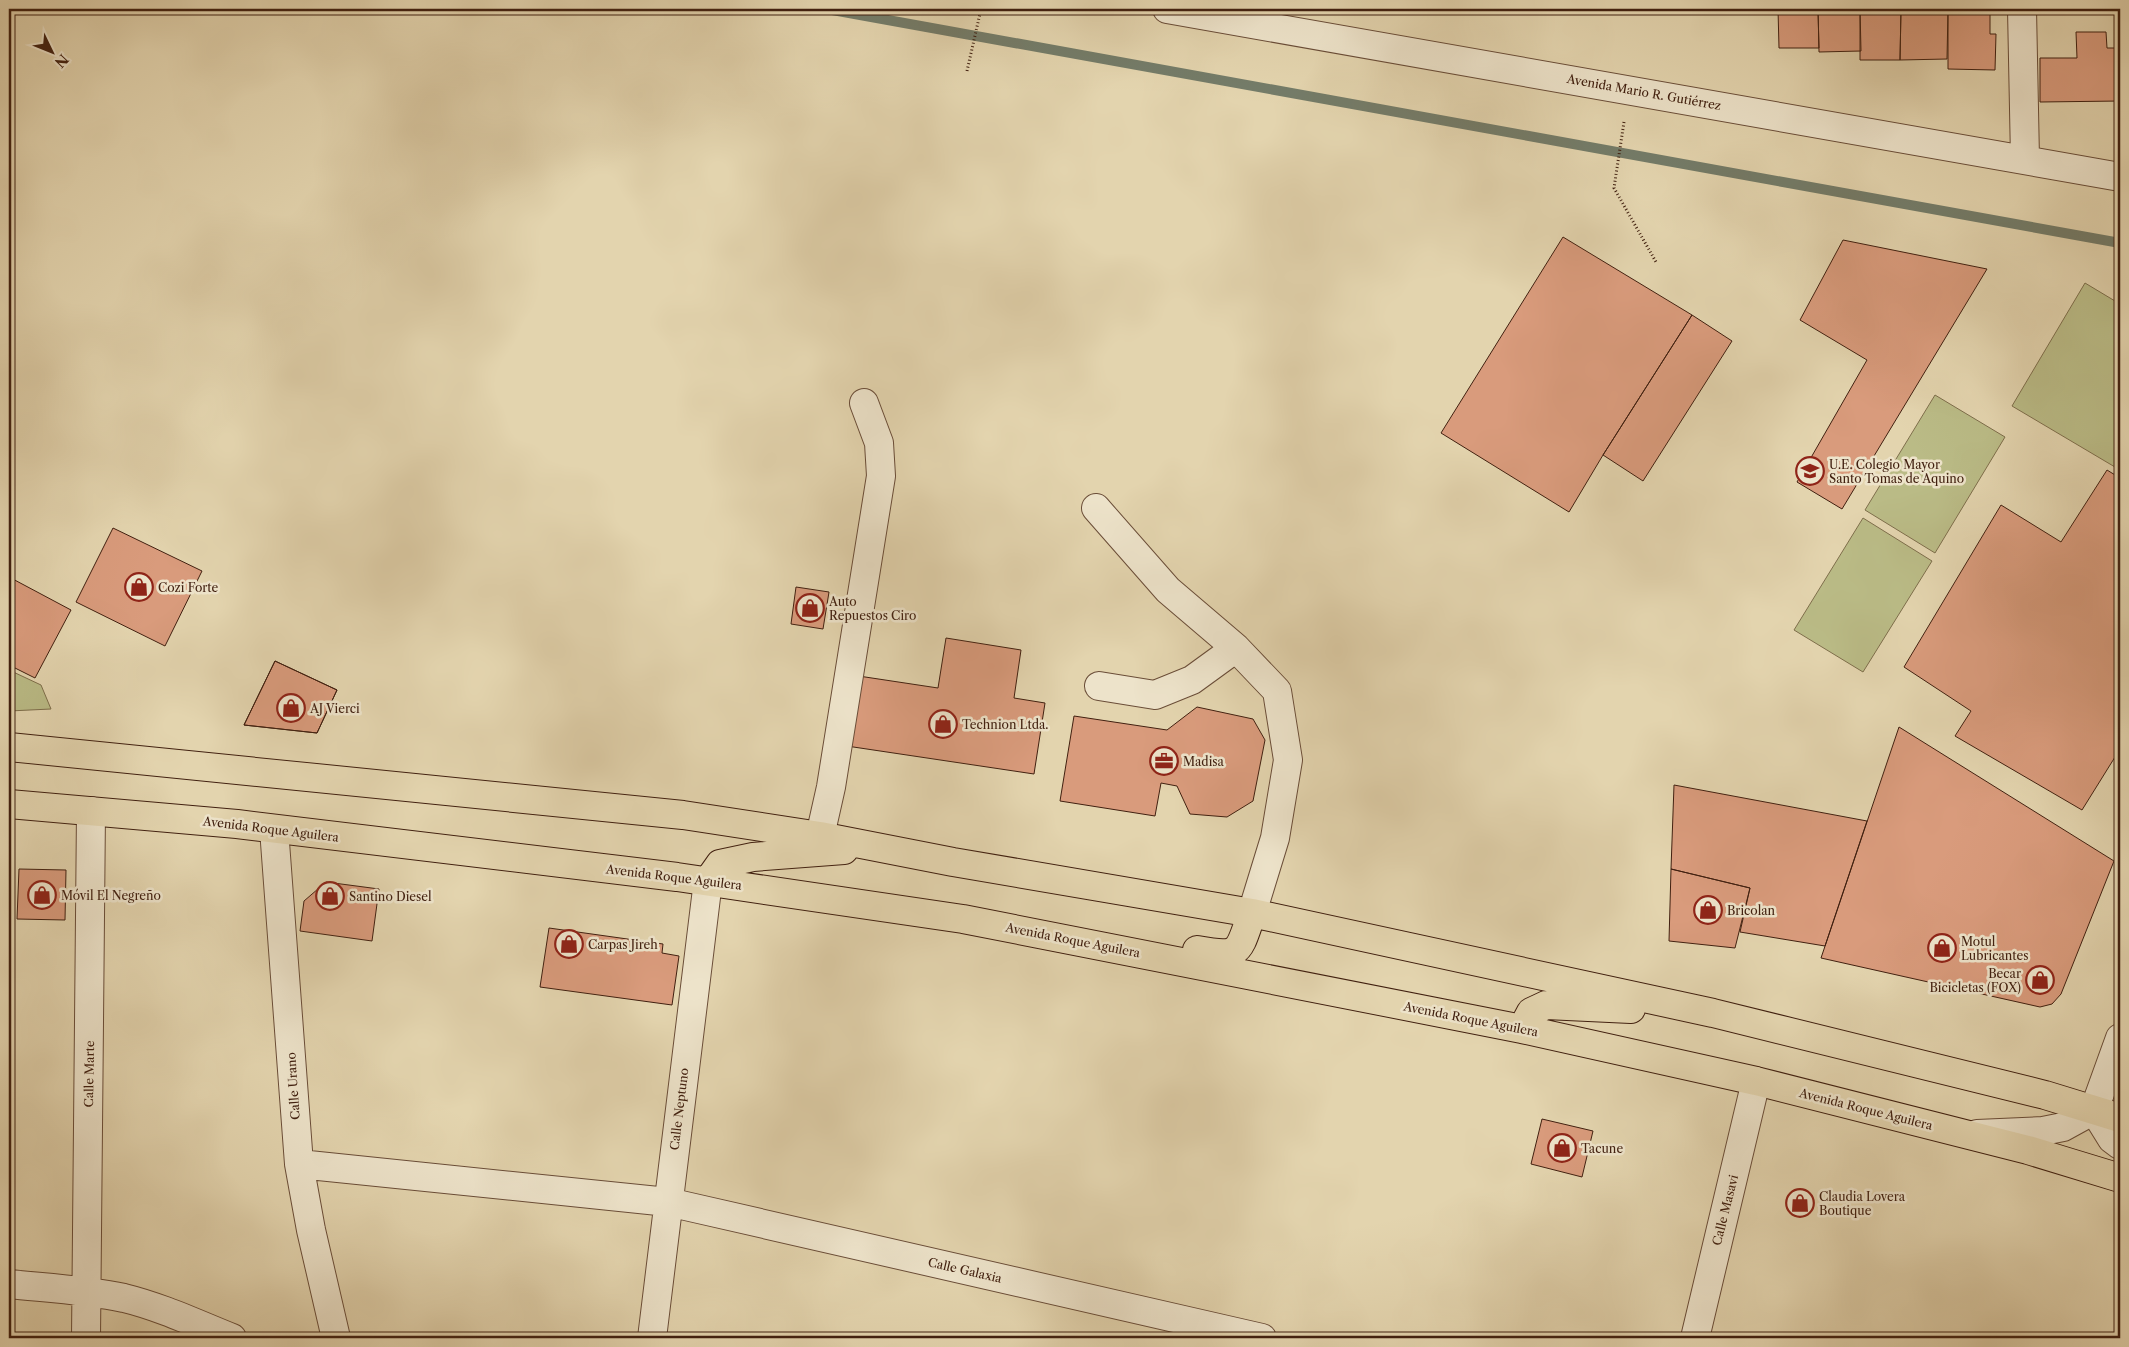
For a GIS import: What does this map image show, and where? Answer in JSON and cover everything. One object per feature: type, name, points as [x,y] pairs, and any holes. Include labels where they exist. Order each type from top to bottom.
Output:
[{"type":"main road","points":[[9,747],[683,815],[820,836],[953,862],[1252,913],[1713,1013],[2045,1095],[2120,1118]]},
{"type":"main road","name":"Avenida Roque Aguilera","points":[[9,804],[237,824],[708,881],[963,919],[1522,1029],[1756,1081],[2028,1150],[2120,1178]]},
{"type":"main road","points":[[708,881],[720,864],[738,859],[879,848]]},
{"type":"main road","points":[[1082,941],[1118,935],[1223,955],[1234,952],[1240,946],[1252,913]]},
{"type":"main road","points":[[1522,1029],[1531,1012],[1546,1005],[1713,1013]]},
{"type":"street","name":"Avenida Mario R. Gutiérrez","points":[[1167,9],[2120,177]]},
{"type":"street","points":[[2022,9],[2025,160]]},
{"type":"street","points":[[820,836],[831,787],[881,476],[879,442],[864,403]]},
{"type":"street","points":[[1096,508],[1168,590],[1236,648],[1277,691],[1288,760],[1272,851],[1252,913]]},
{"type":"street","points":[[1099,686],[1155,695],[1192,680],[1236,648]]},
{"type":"street","name":"Calle Marte","points":[[86,1338],[92,811]]},
{"type":"street","name":"Calle Urano","points":[[274,829],[299,1164],[311,1230],[336,1338]]},
{"type":"street","name":"Calle Neptuno","points":[[652,1338],[708,881]]},
{"type":"street","points":[[1969,1135],[2043,1131],[2063,1127],[2094,1110],[2120,1038]]},
{"type":"street","name":"Calle Masavi","points":[[1694,1338],[1756,1081]]},
{"type":"street","points":[[2094,1110],[2112,1139],[2120,1145]]},
{"type":"street","name":"Calle Galaxia","points":[[299,1164],[668,1202],[1262,1338]]},
{"type":"street","points":[[9,1284],[87,1291],[125,1299],[169,1313],[232,1338]]},
{"type":"path","points":[[967,71],[981,9]]},
{"type":"path","points":[[1624,118],[1614,188],[1656,262]]},
{"type":"green space","points":[[2085,283],[2120,304],[2120,470],[2012,406]]},
{"type":"green space","points":[[1935,395],[2005,437],[1935,553],[1865,510]]},
{"type":"green space","points":[[1863,518],[1932,561],[1863,672],[1794,630]]},
{"type":"green space","points":[[9,670],[41,685],[51,709],[9,711]]},
{"type":"building","points":[[1778,9],[1818,9],[1819,48],[1779,48]]},
{"type":"building","points":[[1818,9],[1860,9],[1861,51],[1819,52]]},
{"type":"building","points":[[1860,9],[1901,9],[1900,60],[1860,60]]},
{"type":"building","points":[[1901,9],[1948,9],[1947,59],[1900,60]]},
{"type":"building","points":[[1948,9],[1990,9],[1990,34],[1996,34],[1995,70],[1948,69]]},
{"type":"building","points":[[2083,9],[2120,9],[2120,12],[2083,12]]},
{"type":"building","points":[[2076,32],[2106,32],[2107,48],[2120,48],[2120,101],[2040,102],[2040,58],[2077,58]]},
{"type":"building","points":[[1563,237],[1692,315],[1569,512],[1441,433]]},
{"type":"building","points":[[1843,240],[1987,269],[1842,509],[1797,482],[1867,360],[1800,320]]},
{"type":"building","points":[[1692,315],[1732,341],[1643,481],[1603,455]]},
{"type":"building","points":[[2107,470],[2120,478],[2120,749],[2082,810],[1955,736],[1971,711],[1904,667],[2001,505],[2061,542]]},
{"type":"building","name":"Cozi Forte","points":[[113,528],[202,571],[165,646],[76,602]]},
{"type":"building","points":[[9,577],[71,610],[35,678],[9,665]]},
{"type":"building","name":"Auto Repuestos Ciro","points":[[796,587],[829,592],[823,629],[791,624]]},
{"type":"building","name":"Technion Ltda.","points":[[946,638],[1021,650],[1014,698],[1045,703],[1034,774],[840,745],[852,675],[938,688]]},
{"type":"building","name":"AJ Vierci","points":[[275,661],[337,690],[317,733],[244,725]]},
{"type":"building","name":"AJ Vierci","points":[[275,661],[337,690],[317,733],[244,725]]},
{"type":"building","name":"Madisa","points":[[1197,707],[1253,719],[1265,740],[1253,801],[1227,817],[1190,814],[1177,786],[1161,783],[1155,816],[1060,801],[1074,716],[1167,730]]},
{"type":"building","points":[[1899,727],[2114,861],[2061,994],[2052,1004],[2040,1007],[1821,958]]},
{"type":"building","points":[[1674,785],[1867,821],[1825,946],[1740,932],[1750,888],[1671,869]]},
{"type":"building","name":"Móvil El Negreño","points":[[19,869],[66,870],[65,920],[17,919]]},
{"type":"building","name":"Bricolan","points":[[1671,869],[1750,888],[1735,948],[1669,941]]},
{"type":"building","points":[[326,882],[379,889],[372,941],[300,931],[304,901]]},
{"type":"building","points":[[549,928],[663,944],[662,953],[679,956],[672,1005],[540,987]]},
{"type":"building","name":"Tacune","points":[[1542,1119],[1593,1131],[1582,1177],[1531,1164]]},
{"type":"waterway","points":[[827,9],[2120,243]]},
{"type":"place","name":"U.E. Colegio Mayor Santo Tomas de Aquino","points":[[1810,471]]},
{"type":"place","name":"Cozi Forte","points":[[139,587]]},
{"type":"place","name":"Auto Repuestos Ciro","points":[[810,608]]},
{"type":"place","name":"AJ Vierci","points":[[291,708]]},
{"type":"place","name":"Technion Ltda.","points":[[943,724]]},
{"type":"place","name":"Madisa","points":[[1164,761]]},
{"type":"place","name":"Móvil El Negreño","points":[[42,895]]},
{"type":"place","name":"Santino Diesel","points":[[330,896]]},
{"type":"place","name":"Bricolan","points":[[1708,910]]},
{"type":"place","name":"Carpas Jireh","points":[[569,944]]},
{"type":"place","name":"Motul Lubricantes","points":[[1942,948]]},
{"type":"place","name":"Becar Bicicletas (FOX)","points":[[2040,980]]},
{"type":"place","name":"Tacune","points":[[1562,1148]]},
{"type":"place","name":"Claudia Lovera Boutique","points":[[1800,1203]]}]
